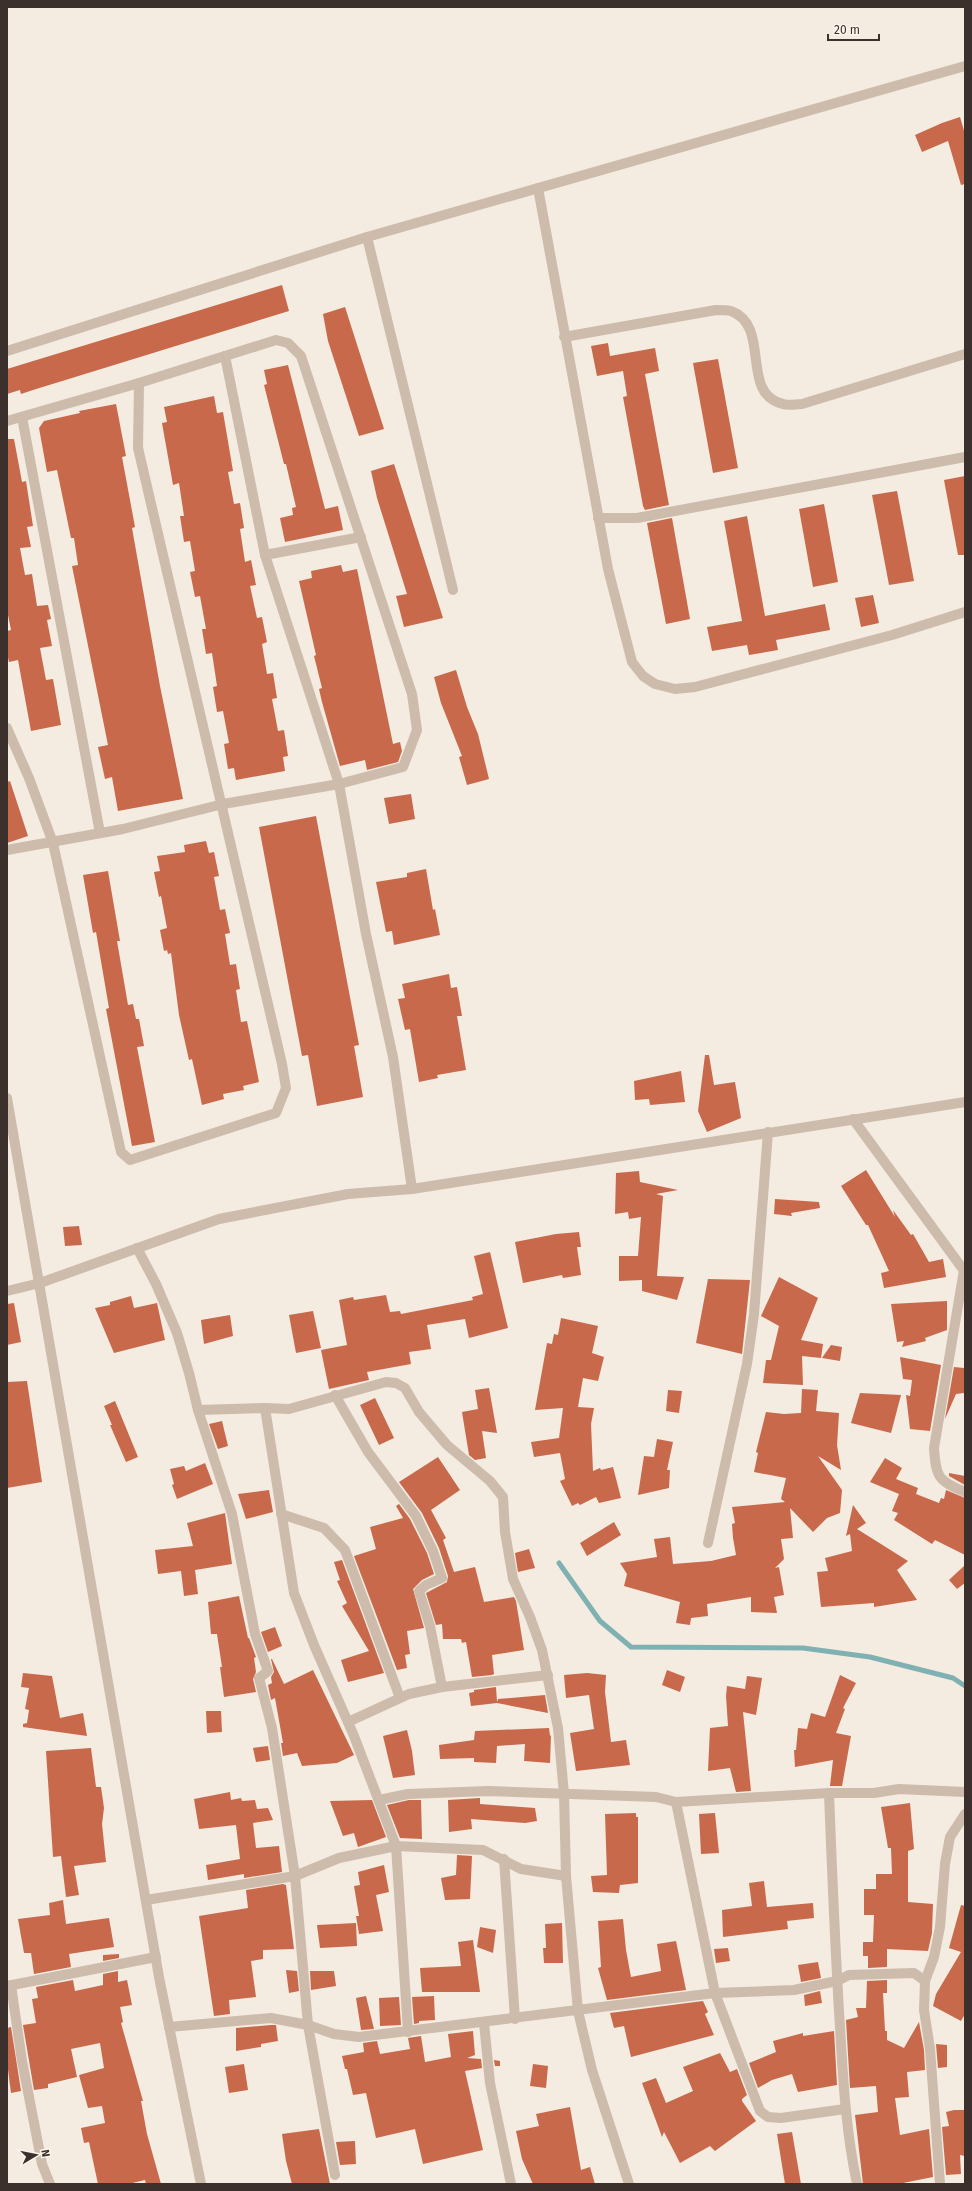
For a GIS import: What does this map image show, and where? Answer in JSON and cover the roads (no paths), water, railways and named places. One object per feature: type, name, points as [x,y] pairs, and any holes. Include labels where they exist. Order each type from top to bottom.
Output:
[{"type":"street","points":[[7,350],[367,237],[965,66]]},
{"type":"street","points":[[538,188],[598,518],[619,619],[632,662],[643,676],[655,684],[675,690],[695,687],[892,635],[965,612]]},
{"type":"street","points":[[367,237],[453,590]]},
{"type":"street","points":[[564,337],[716,310],[731,311],[742,317],[751,328],[761,388],[770,398],[784,404],[802,404],[965,354]]},
{"type":"street","points":[[7,421],[139,383],[276,340],[288,343],[301,356],[412,694],[417,730],[403,767],[339,784],[222,804],[100,833],[53,843],[7,850]]},
{"type":"street","points":[[226,356],[265,556],[339,784],[366,934],[392,1057],[412,1189]]},
{"type":"street","points":[[7,728],[29,778],[53,843],[121,1152],[130,1160],[276,1113],[286,1088],[222,804],[138,448],[139,383]]},
{"type":"street","points":[[22,417],[100,833]]},
{"type":"street","points":[[598,518],[637,518],[965,457]]},
{"type":"street","points":[[265,556],[361,537]]},
{"type":"street","points":[[7,1098],[10,1133],[40,1283],[156,1957],[201,2184]]},
{"type":"street","points":[[7,1291],[40,1283],[219,1219],[348,1194],[412,1189],[965,1102]]},
{"type":"street","points":[[854,1119],[964,1271],[934,1448],[935,1470],[946,1485],[965,1492]]},
{"type":"street","points":[[708,1543],[747,1364],[754,1314],[768,1132]]},
{"type":"street","points":[[137,1248],[156,1284],[177,1333],[198,1410],[232,1514],[255,1634],[268,1671],[259,1678],[272,1728],[295,1876],[308,2025],[335,2175]]},
{"type":"street","points":[[198,1410],[265,1408],[289,1409],[320,1402],[335,1395],[386,1382],[396,1383],[405,1388],[419,1412],[447,1445],[490,1481],[503,1498],[505,1532],[513,1579],[530,1617],[548,1675],[558,1728],[564,1794],[566,1876],[578,2011],[592,2070],[629,2184]]},
{"type":"street","points":[[335,1395],[368,1452],[416,1516],[433,1551],[442,1578],[426,1585],[419,1591],[430,1626],[442,1688]]},
{"type":"street","points":[[265,1408],[294,1592],[314,1645],[348,1722],[396,1846],[408,2032]]},
{"type":"street","points":[[281,1514],[324,1528],[345,1550],[400,1698]]},
{"type":"street","points":[[348,1722],[409,1694],[442,1688],[548,1675]]},
{"type":"street","points":[[379,1800],[408,1794],[488,1791],[656,1797],[676,1802],[829,1793],[874,1793],[899,1789],[965,1792]]},
{"type":"street","points":[[829,1793],[837,1981],[845,2110],[849,2147],[857,2184]]},
{"type":"street","points":[[676,1802],[715,1993],[760,2111],[768,2117],[781,2118],[845,2110]]},
{"type":"street","points":[[940,2184],[930,2049],[924,2010],[925,1981],[934,1957],[940,1926],[945,1864],[950,1837],[965,1814]]},
{"type":"street","points":[[146,1900],[295,1876],[339,1858],[396,1846],[483,1850],[522,1869],[566,1876]]},
{"type":"street","points":[[504,1859],[515,2019]]},
{"type":"street","points":[[50,2184],[42,2164],[9,1985],[156,1957]]},
{"type":"street","points":[[169,2027],[271,2018],[308,2025],[334,2034],[359,2037],[484,2023],[715,1993],[794,1990],[837,1981],[849,1975],[914,1973],[925,1981]]},
{"type":"street","points":[[484,2023],[490,2083],[511,2184]]},
{"type":"waterway","points":[[559,1563],[600,1621],[631,1647],[803,1648],[870,1657],[953,1678],[965,1686]]}]
